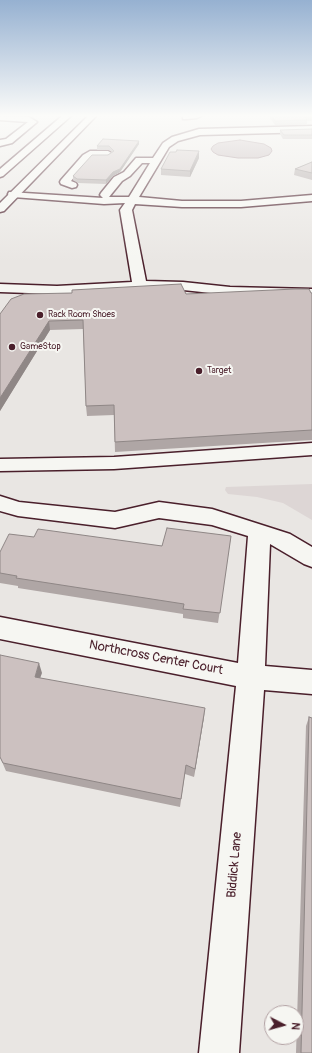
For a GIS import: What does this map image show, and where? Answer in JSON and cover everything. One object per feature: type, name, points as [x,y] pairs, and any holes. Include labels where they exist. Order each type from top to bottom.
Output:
[{"type":"main road","points":[[0,174],[10,165]]},
{"type":"main road","points":[[16,173],[22,165]]},
{"type":"main road","points":[[0,209],[13,190],[40,165]]},
{"type":"main road","points":[[63,192],[76,185],[66,182],[79,165]]},
{"type":"main road","points":[[13,190],[63,192],[108,191],[118,179],[127,174],[135,165]]},
{"type":"main road","points":[[140,286],[126,213],[128,206],[153,165]]},
{"type":"main road","points":[[127,174],[147,175]]},
{"type":"main road","points":[[95,186],[108,191],[117,199]]},
{"type":"main road","points":[[13,190],[104,201],[117,199],[182,204],[241,204],[312,198]]},
{"type":"main road","points":[[0,303],[5,288],[74,290],[140,286],[183,286],[230,291],[312,293]]},
{"type":"main road","points":[[0,464],[114,463],[312,449]]},
{"type":"main road","points":[[0,503],[18,509],[115,520],[159,510],[212,518],[282,540],[312,558]]},
{"type":"main road","name":"Biddick Lane","points":[[218,1053],[251,676],[259,532]]},
{"type":"main road","name":"Northcross Center Court","points":[[0,628],[251,676],[312,682]]},
{"type":"shaded area","points":[[0,165],[312,165],[312,1053],[0,1053]]},
{"type":"shaded area","points":[[312,484],[312,520],[283,503],[257,497],[228,494],[225,490],[226,487]]},
{"type":"building","points":[[83,165],[123,165],[120,169],[113,172],[106,180],[77,179],[73,176]]},
{"type":"building","points":[[163,165],[193,165],[190,171],[161,169]]},
{"type":"building","points":[[304,165],[312,165],[312,173],[295,169]]},
{"type":"building","name":"Target","points":[[181,284],[186,294],[309,289],[312,293],[312,430],[115,442],[114,405],[86,406],[83,320],[49,321],[0,398],[0,314],[11,299],[24,294],[72,293],[72,290]]},
{"type":"building","points":[[167,528],[231,536],[220,613],[183,609],[184,604],[16,578],[17,576],[0,573],[0,552],[9,534],[34,537],[38,529],[162,546]]},
{"type":"building","points":[[0,655],[39,663],[35,677],[205,708],[195,769],[186,765],[181,799],[3,763],[0,757]]},
{"type":"building","points":[[309,717],[312,718],[312,1053],[301,1053],[301,1045],[304,1045],[304,1005],[302,1005]]},
{"type":"place","name":"Rack Room Shoes","points":[[40,315]]},
{"type":"place","name":"GameStop","points":[[12,347]]},
{"type":"place","name":"Target","points":[[199,371]]}]
